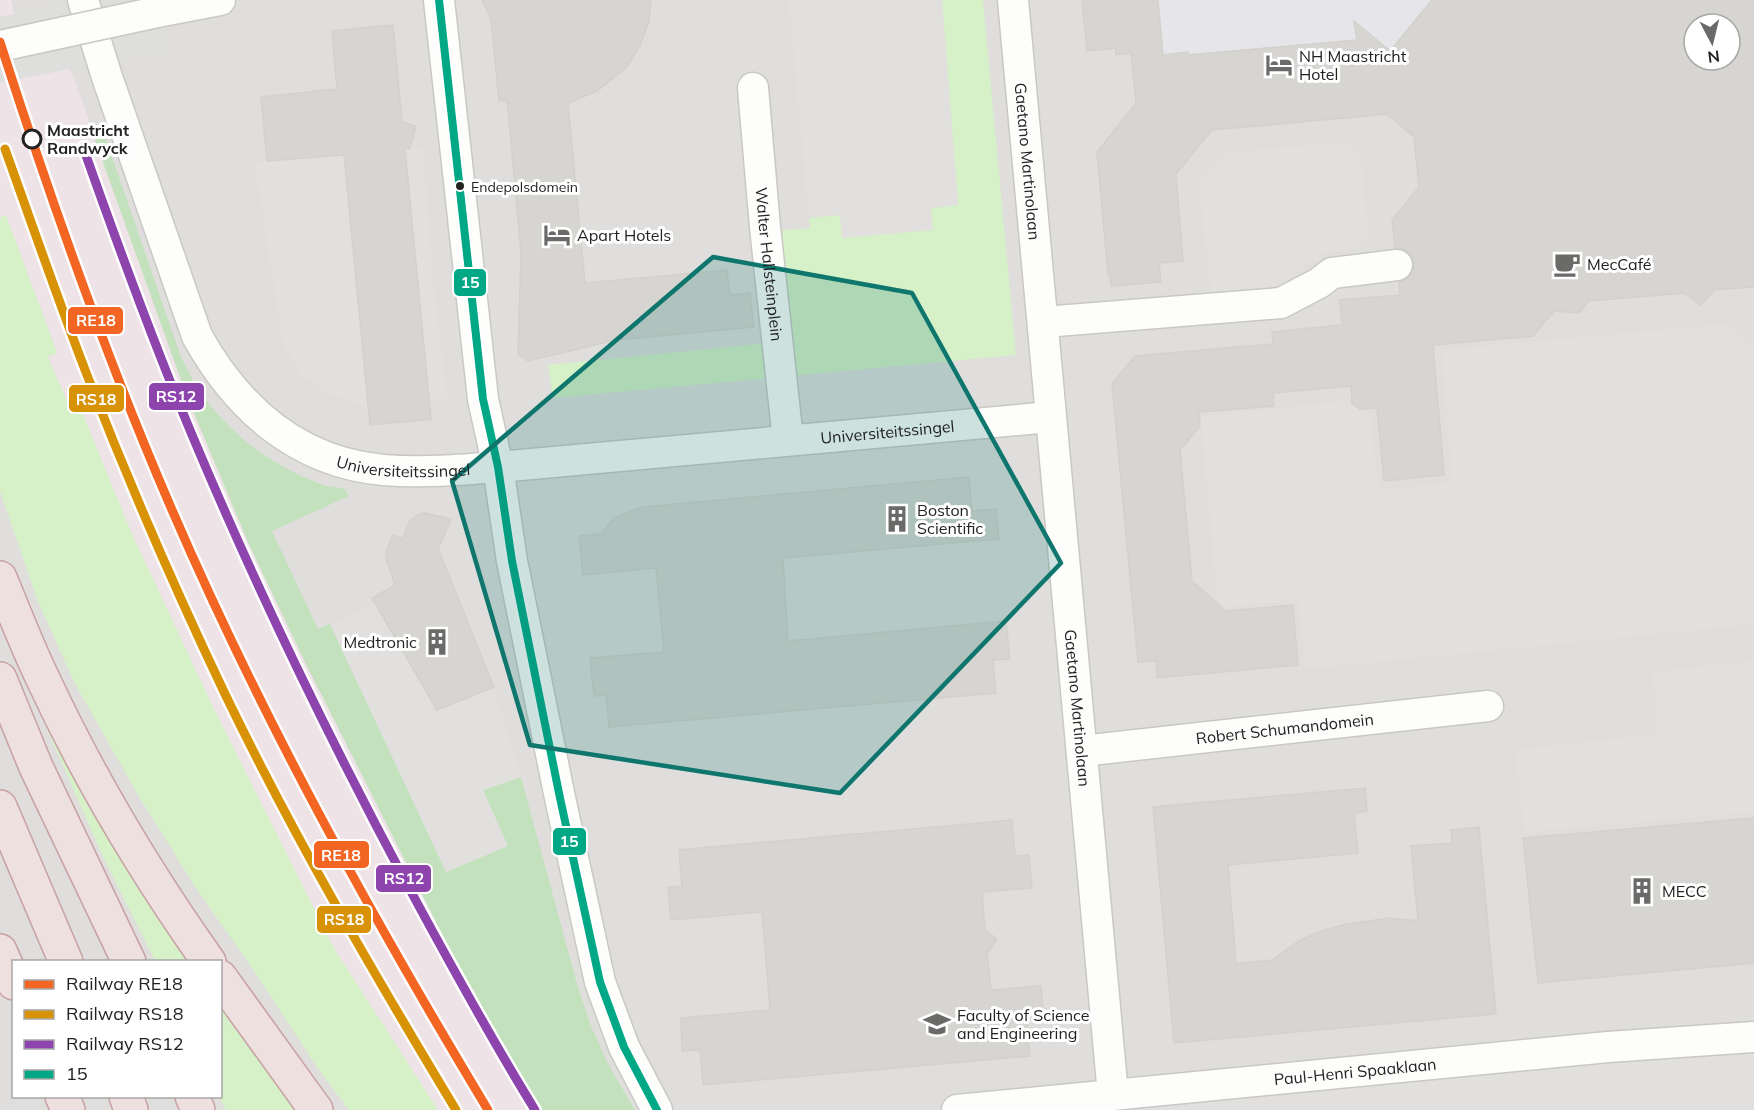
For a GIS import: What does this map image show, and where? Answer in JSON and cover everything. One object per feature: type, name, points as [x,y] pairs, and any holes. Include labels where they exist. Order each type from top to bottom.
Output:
[{"type":"highway","points":[[0,578],[42,678],[73,740],[110,807],[208,960]]},
{"type":"highway","points":[[0,679],[36,767],[128,960]]},
{"type":"highway","points":[[0,807],[65,960]]},
{"type":"highway","points":[[0,951],[12,978]]},
{"type":"highway","points":[[222,980],[316,1110]]},
{"type":"street","name":"Universiteitssingel","points":[[83,0],[107,77],[197,336],[218,372],[249,408],[287,437],[322,455],[361,467],[410,471],[498,467],[1052,417]]},
{"type":"street","points":[[0,46],[220,0]]},
{"type":"street","points":[[439,0],[483,399],[498,467],[512,561],[600,982],[624,1047],[657,1110]]},
{"type":"street","name":"Gaetano Martinolaan","points":[[1014,0],[1113,1095]]},
{"type":"street","name":"Walter Hallsteinplein","points":[[753,88],[765,227],[788,440]]},
{"type":"street","points":[[1044,322],[1281,303],[1319,283],[1332,273],[1397,265]]},
{"type":"street","name":"Robert Schumandomein","points":[[1082,751],[1488,706]]},
{"type":"street","name":"Paul-Henri Spaaklaan","points":[[957,1110],[1608,1047],[1754,1037]]},
{"type":"highlighted area","points":[[713,257],[912,293],[1061,563],[840,793],[530,745],[452,481]]},
{"type":"shaded area","points":[[0,0],[1754,0],[1754,1110],[0,1110]]},
{"type":"shaded area","points":[[0,0],[11,0],[15,17],[72,73],[186,394],[248,542],[303,658],[497,1043],[539,1110],[438,1110],[335,950],[212,705],[132,534],[81,411],[72,414],[48,356],[57,352],[6,215],[0,217]]},
{"type":"shaded area","points":[[789,0],[942,0],[958,205],[931,208],[933,230],[842,238],[840,215],[809,218]]},
{"type":"shaded area","points":[[1158,0],[1432,0],[1388,53],[1371,35],[1356,36],[1357,40],[1188,55],[1187,52],[1173,53],[1164,65]]},
{"type":"shaded area","points":[[1348,142],[1360,155],[1368,235],[1357,248],[1324,253],[1279,285],[1211,293],[1198,180],[1227,153]]},
{"type":"shaded area","points":[[423,148],[432,269],[447,401],[371,407],[334,396],[300,375],[283,343],[255,163]]},
{"type":"shaded area","points":[[1723,324],[1754,347],[1754,624],[1305,669],[1298,600],[1218,607],[1201,416],[1348,401],[1370,417],[1378,489],[1452,483],[1442,350]]},
{"type":"shaded area","points":[[375,605],[436,712],[494,688],[521,777],[483,790],[508,846],[446,872],[330,624]]},
{"type":"shaded area","points":[[1754,661],[1754,812],[1524,832],[1516,750],[1658,734],[1653,672]]},
{"type":"shaded area","points":[[1754,1045],[1754,1110],[1094,1110]]},
{"type":"green space","points":[[942,0],[983,0],[1016,355],[553,398],[548,365],[788,341],[776,231],[810,228],[809,218],[840,215],[843,238],[931,208],[958,205]]},
{"type":"green space","points":[[101,125],[181,357],[199,390],[223,420],[251,446],[301,476],[321,484],[345,489],[349,496],[272,531],[318,629],[330,624],[446,871],[483,790],[521,777],[577,984],[591,1026],[608,1064],[635,1110],[539,1110],[497,1043],[303,658],[248,542],[186,394],[91,129]]},
{"type":"green space","points":[[6,215],[57,353],[48,357],[72,413],[81,410],[132,534],[212,705],[335,950],[438,1110],[349,1110],[318,1069],[194,885],[138,795],[74,682],[37,599],[0,491],[0,217]]},
{"type":"green space","points":[[29,688],[197,960],[154,960],[103,857]]},
{"type":"green space","points":[[222,996],[301,1110],[226,1110],[220,1098],[222,1098]]},
{"type":"pier","points":[[85,0],[155,0],[164,50],[0,83],[0,17]]},
{"type":"building","points":[[482,0],[651,0],[649,21],[640,46],[627,67],[597,91],[568,103],[585,283],[727,270],[730,295],[750,293],[754,327],[616,340],[528,361],[518,354],[521,253],[508,109],[506,100],[499,101],[491,19]]},
{"type":"building","points":[[1082,0],[1158,0],[1163,55],[1188,52],[1188,55],[1357,40],[1354,21],[1390,51],[1432,0],[1754,0],[1754,287],[1714,290],[1701,305],[1685,293],[1589,301],[1579,313],[1554,311],[1533,336],[1433,345],[1444,475],[1384,481],[1377,408],[1360,409],[1352,403],[1351,386],[1273,393],[1274,406],[1199,412],[1200,426],[1180,450],[1192,581],[1226,611],[1293,605],[1298,665],[1157,678],[1156,661],[1138,662],[1112,384],[1135,356],[1273,344],[1272,332],[1342,325],[1340,300],[1400,295],[1399,282],[1408,278],[1413,272],[1414,263],[1410,254],[1403,249],[1395,248],[1392,220],[1419,187],[1414,137],[1387,114],[1212,130],[1176,174],[1183,261],[1159,263],[1161,282],[1111,286],[1097,152],[1136,103],[1131,53],[1116,55],[1116,48],[1087,51]]},
{"type":"building","points":[[393,25],[402,122],[416,126],[410,148],[405,149],[431,419],[370,425],[344,155],[267,161],[261,97],[337,89],[332,31]]},
{"type":"building","points":[[969,477],[972,511],[996,509],[999,539],[783,558],[788,641],[1006,621],[1010,659],[993,660],[996,693],[609,727],[606,695],[594,696],[590,658],[664,652],[656,568],[583,575],[579,536],[601,534],[614,518],[643,507]]},
{"type":"building","name":"Medtronic","points":[[425,513],[451,519],[438,549],[494,687],[437,710],[372,598],[395,585],[386,558],[393,535],[402,539],[410,521],[419,514]]},
{"type":"building","points":[[1365,788],[1367,811],[1354,813],[1358,853],[1228,865],[1236,964],[1272,960],[1299,941],[1321,931],[1347,924],[1390,918],[1418,921],[1411,846],[1452,843],[1451,830],[1479,827],[1496,1014],[1174,1043],[1153,807]]},
{"type":"building","name":"MECC","points":[[1754,818],[1754,963],[1538,983],[1523,838]]},
{"type":"building","points":[[1012,820],[1015,856],[1029,855],[1032,888],[982,892],[985,930],[997,939],[987,954],[991,990],[1041,986],[1044,1019],[1027,1021],[1030,1056],[703,1085],[700,1050],[682,1051],[681,1018],[770,1010],[762,912],[671,920],[668,887],[682,886],[679,850]]},
{"type":"rail line","name":"RE18","points":[[0,42],[38,159],[100,332],[145,446],[204,581],[240,659],[318,812],[401,962],[488,1110]]},
{"type":"rail line","name":"RS12","points":[[83,147],[180,406],[270,611],[351,777],[408,886],[454,971],[535,1110]]},
{"type":"rail line","name":"RS18","points":[[5,149],[103,415],[206,655],[307,853],[456,1110]]},
{"type":"transit line","name":"15","points":[[439,0],[483,399],[498,467],[512,561],[600,982],[624,1047],[657,1110]]},
{"type":"place","name":"NH Maastricht Hotel","points":[[1279,65]]},
{"type":"place","name":"Maastricht Randwyck","points":[[32,139]]},
{"type":"place","name":"Endepolsdomein","points":[[460,186]]},
{"type":"place","name":"Apart Hotels","points":[[557,235]]},
{"type":"place","name":"MecCafé","points":[[1567,264]]},
{"type":"place","name":"Boston Scientific","points":[[897,519]]},
{"type":"place","name":"Medtronic","points":[[437,642]]},
{"type":"place","name":"MECC","points":[[1642,891]]},
{"type":"place","name":"Faculty of Science and Engineering","points":[[937,1024]]}]
